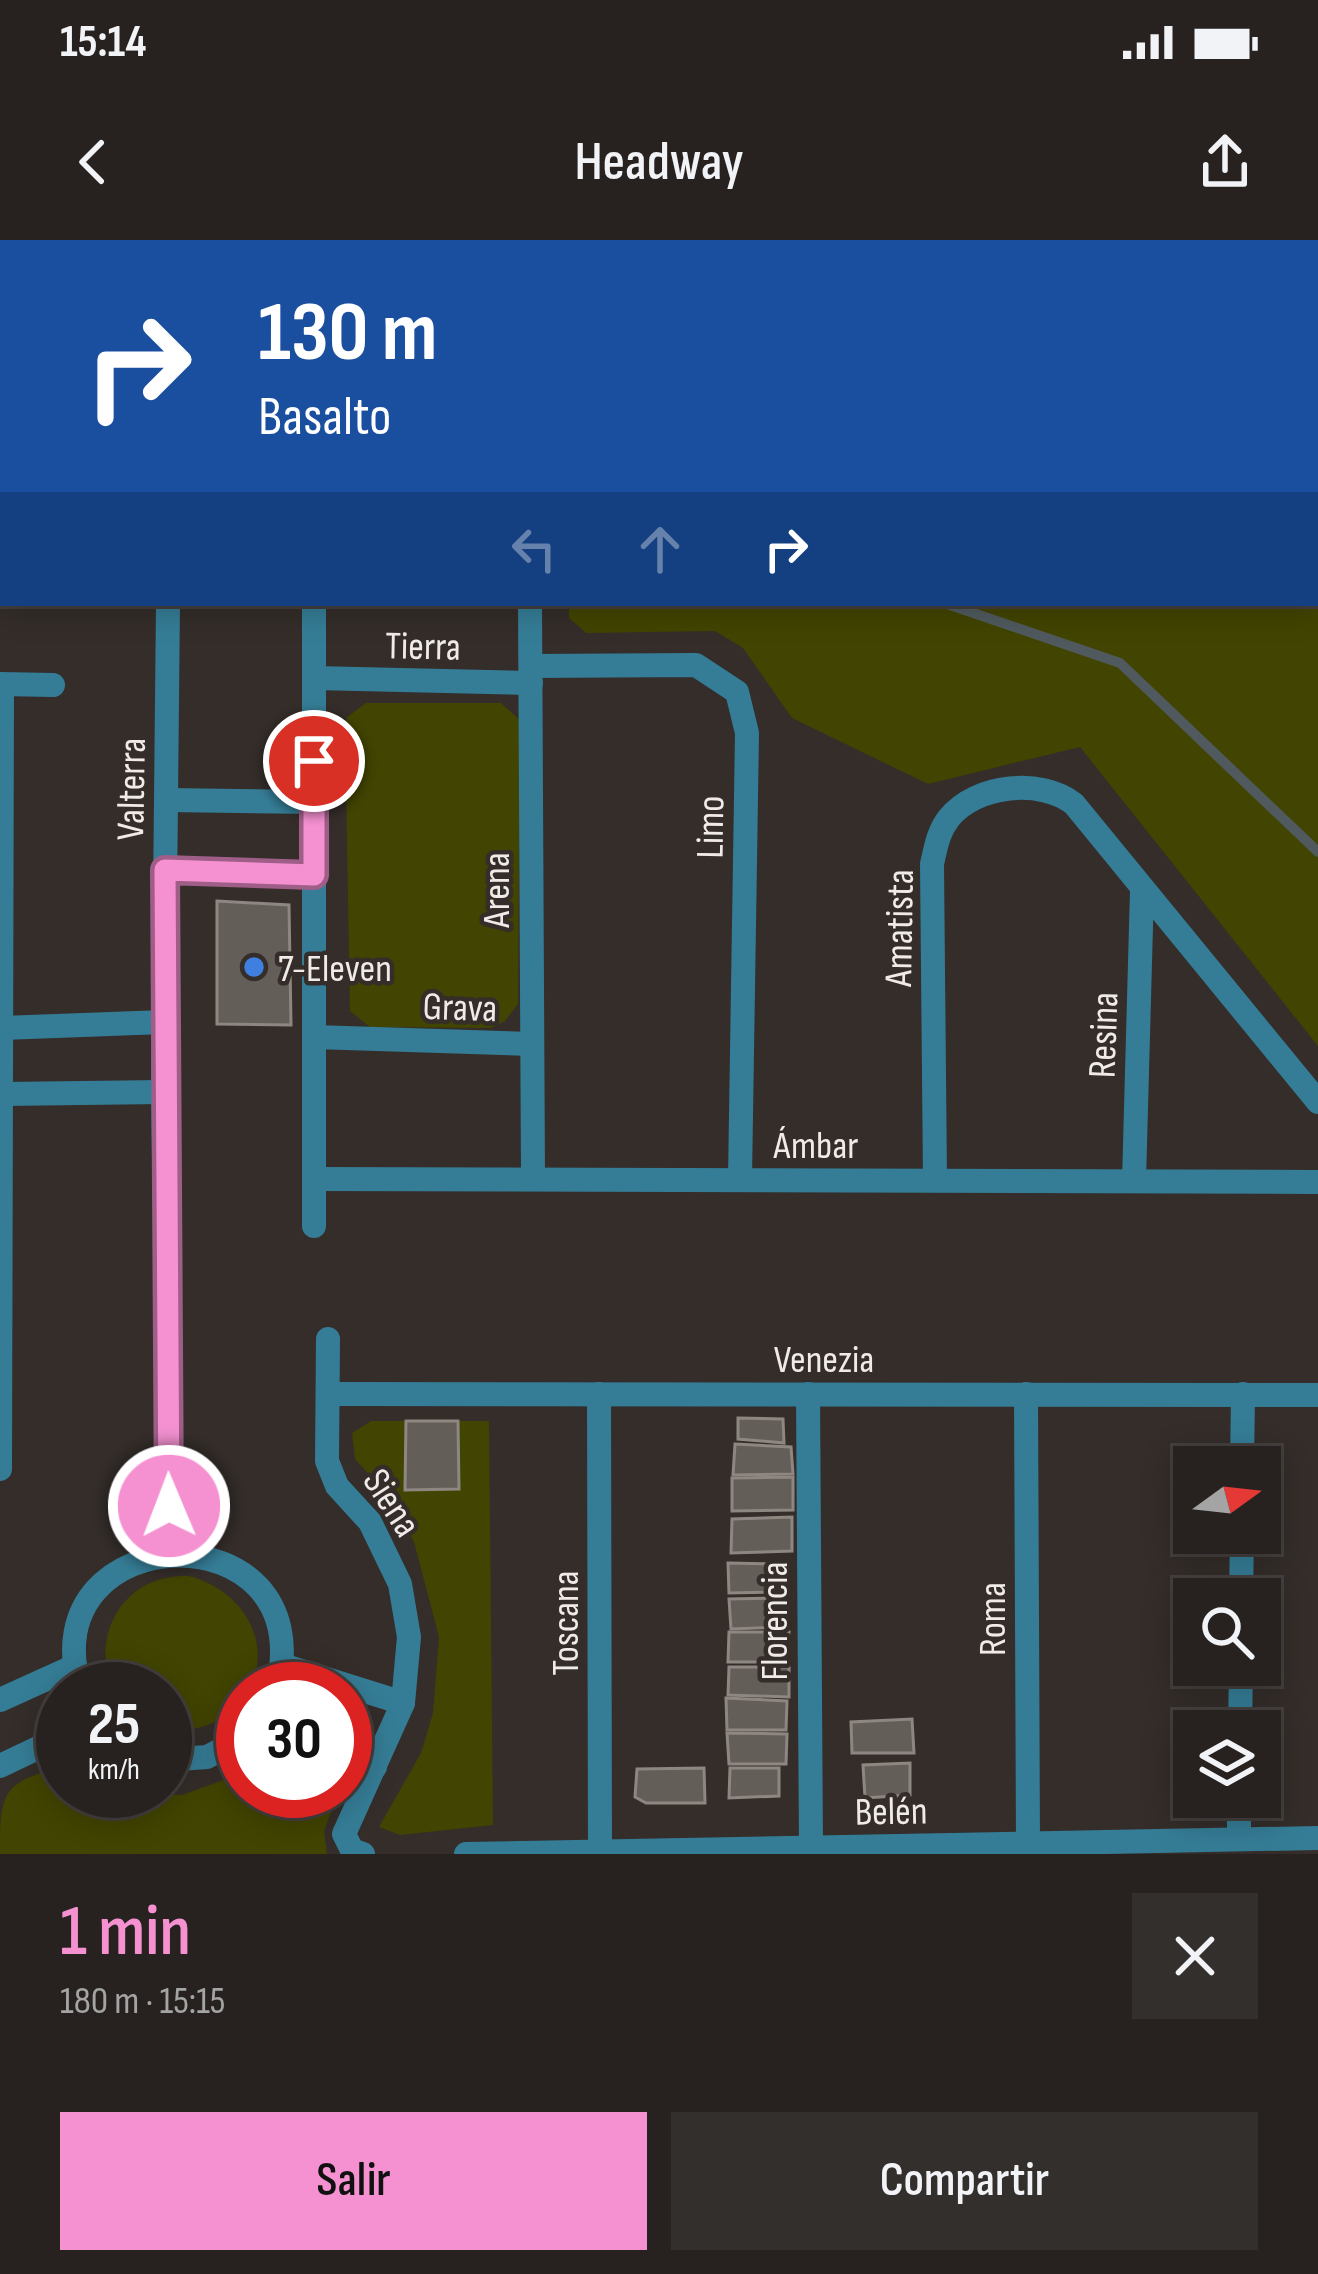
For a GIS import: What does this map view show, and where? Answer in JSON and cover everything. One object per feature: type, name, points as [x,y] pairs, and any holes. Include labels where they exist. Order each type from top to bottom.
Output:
[{"type":"street","name":"Valterra","points":[[168,606],[163,1092],[170,1552]]},
{"type":"street","points":[[314,606],[314,1226]]},
{"type":"street","name":"Arena","points":[[530,606],[532,1178]]},
{"type":"street","name":"Limo","points":[[531,674],[696,665],[737,692],[747,733],[740,1179]]},
{"type":"street","name":"Tierra","points":[[314,678],[531,674]]},
{"type":"street","points":[[0,1469],[1,684],[53,685]]},
{"type":"street","name":"Amatista","points":[[935,1180],[932,864],[940,832],[953,813],[982,795],[1039,788],[1058,791],[1142,890]]},
{"type":"street","points":[[166,800],[314,802]]},
{"type":"street","points":[[165,870],[314,875]]},
{"type":"street","points":[[1142,890],[1318,1102]]},
{"type":"street","name":"Resina","points":[[1134,1181],[1142,890]]},
{"type":"street","points":[[2,1028],[164,1022]]},
{"type":"street","name":"Grava","points":[[314,1037],[532,1044]]},
{"type":"street","points":[[2,1094],[163,1092]]},
{"type":"street","name":"Ámbar","points":[[314,1180],[1318,1182]]},
{"type":"street","name":"Siena","points":[[328,1339],[327,1461],[337,1486],[370,1522],[400,1584],[410,1637],[403,1702],[344,1834],[352,1850],[363,1854]]},
{"type":"street","name":"Venezia","points":[[329,1394],[1318,1395]]},
{"type":"street","name":"Toscana","points":[[599,1394],[600,1851]]},
{"type":"street","name":"Florencia","points":[[808,1394],[811,1847]]},
{"type":"street","name":"Roma","points":[[1026,1394],[1028,1843]]},
{"type":"street","points":[[1242,1446],[1243,1394]]},
{"type":"street","points":[[77,1662],[78,1630],[93,1597],[118,1571],[170,1552],[205,1556],[251,1582],[272,1612],[278,1662]]},
{"type":"street","points":[[0,1700],[36,1689]]},
{"type":"street","points":[[372,1696],[403,1702]]},
{"type":"street","points":[[0,1766],[36,1749]]},
{"type":"street","points":[[1239,1818],[1239,1839]]},
{"type":"street","name":"Belén","points":[[466,1854],[1318,1838]]},
{"type":"shaded area","points":[[569,606],[1318,606],[1318,1046],[1080,747],[928,784],[792,718],[743,648],[715,631],[586,633],[569,618]]},
{"type":"shaded area","points":[[366,703],[501,703],[520,720],[518,1004],[505,1021],[491,1028],[370,1027],[350,1011],[345,730],[347,717]]},
{"type":"shaded area","points":[[371,1421],[489,1421],[493,1825],[400,1835],[379,1827],[421,1753],[433,1713],[439,1637],[414,1542],[385,1492],[355,1459],[352,1433]]},
{"type":"shaded area","points":[[189,1576],[223,1592],[247,1618],[258,1652],[257,1662],[216,1662],[216,1721],[192,1729],[192,1662],[106,1662],[110,1628],[118,1610],[147,1585]]},
{"type":"shaded area","points":[[36,1775],[36,1818],[192,1818],[192,1791],[216,1783],[216,1818],[329,1818],[324,1831],[327,1854],[0,1854],[4,1804],[8,1793]]},
{"type":"building","name":"7-Eleven","points":[[217,901],[289,905],[291,1025],[217,1024]]},
{"type":"building","points":[[738,1418],[783,1419],[784,1443],[738,1439]]},
{"type":"building","points":[[406,1421],[458,1421],[459,1489],[405,1490]]},
{"type":"building","points":[[735,1444],[791,1447],[793,1474],[733,1475]]},
{"type":"building","points":[[793,1477],[793,1510],[732,1511],[732,1478]]},
{"type":"building","points":[[792,1517],[792,1551],[731,1553],[732,1519]]},
{"type":"building","points":[[728,1563],[781,1564],[780,1592],[729,1593]]},
{"type":"building","points":[[781,1598],[781,1627],[731,1629],[729,1599]]},
{"type":"building","points":[[729,1632],[789,1632],[786,1662],[728,1662]]},
{"type":"building","points":[[729,1667],[789,1667],[789,1697],[728,1695]]},
{"type":"building","points":[[726,1698],[787,1701],[786,1730],[727,1730]]},
{"type":"building","points":[[912,1719],[914,1753],[852,1753],[851,1722]]},
{"type":"building","points":[[727,1733],[787,1734],[786,1764],[729,1764]]},
{"type":"building","points":[[910,1763],[910,1795],[865,1798],[863,1765]]},
{"type":"building","points":[[704,1768],[705,1803],[646,1803],[635,1797],[637,1769]]},
{"type":"building","points":[[730,1768],[779,1768],[779,1796],[729,1798]]},
{"type":"waterway","points":[[953,606],[1120,663],[1318,852]]},
{"type":"place","name":"7-Eleven","points":[[254,967]]},
{"type":"route","points":[[169,1506],[165,870],[314,875],[314,761]]}]
